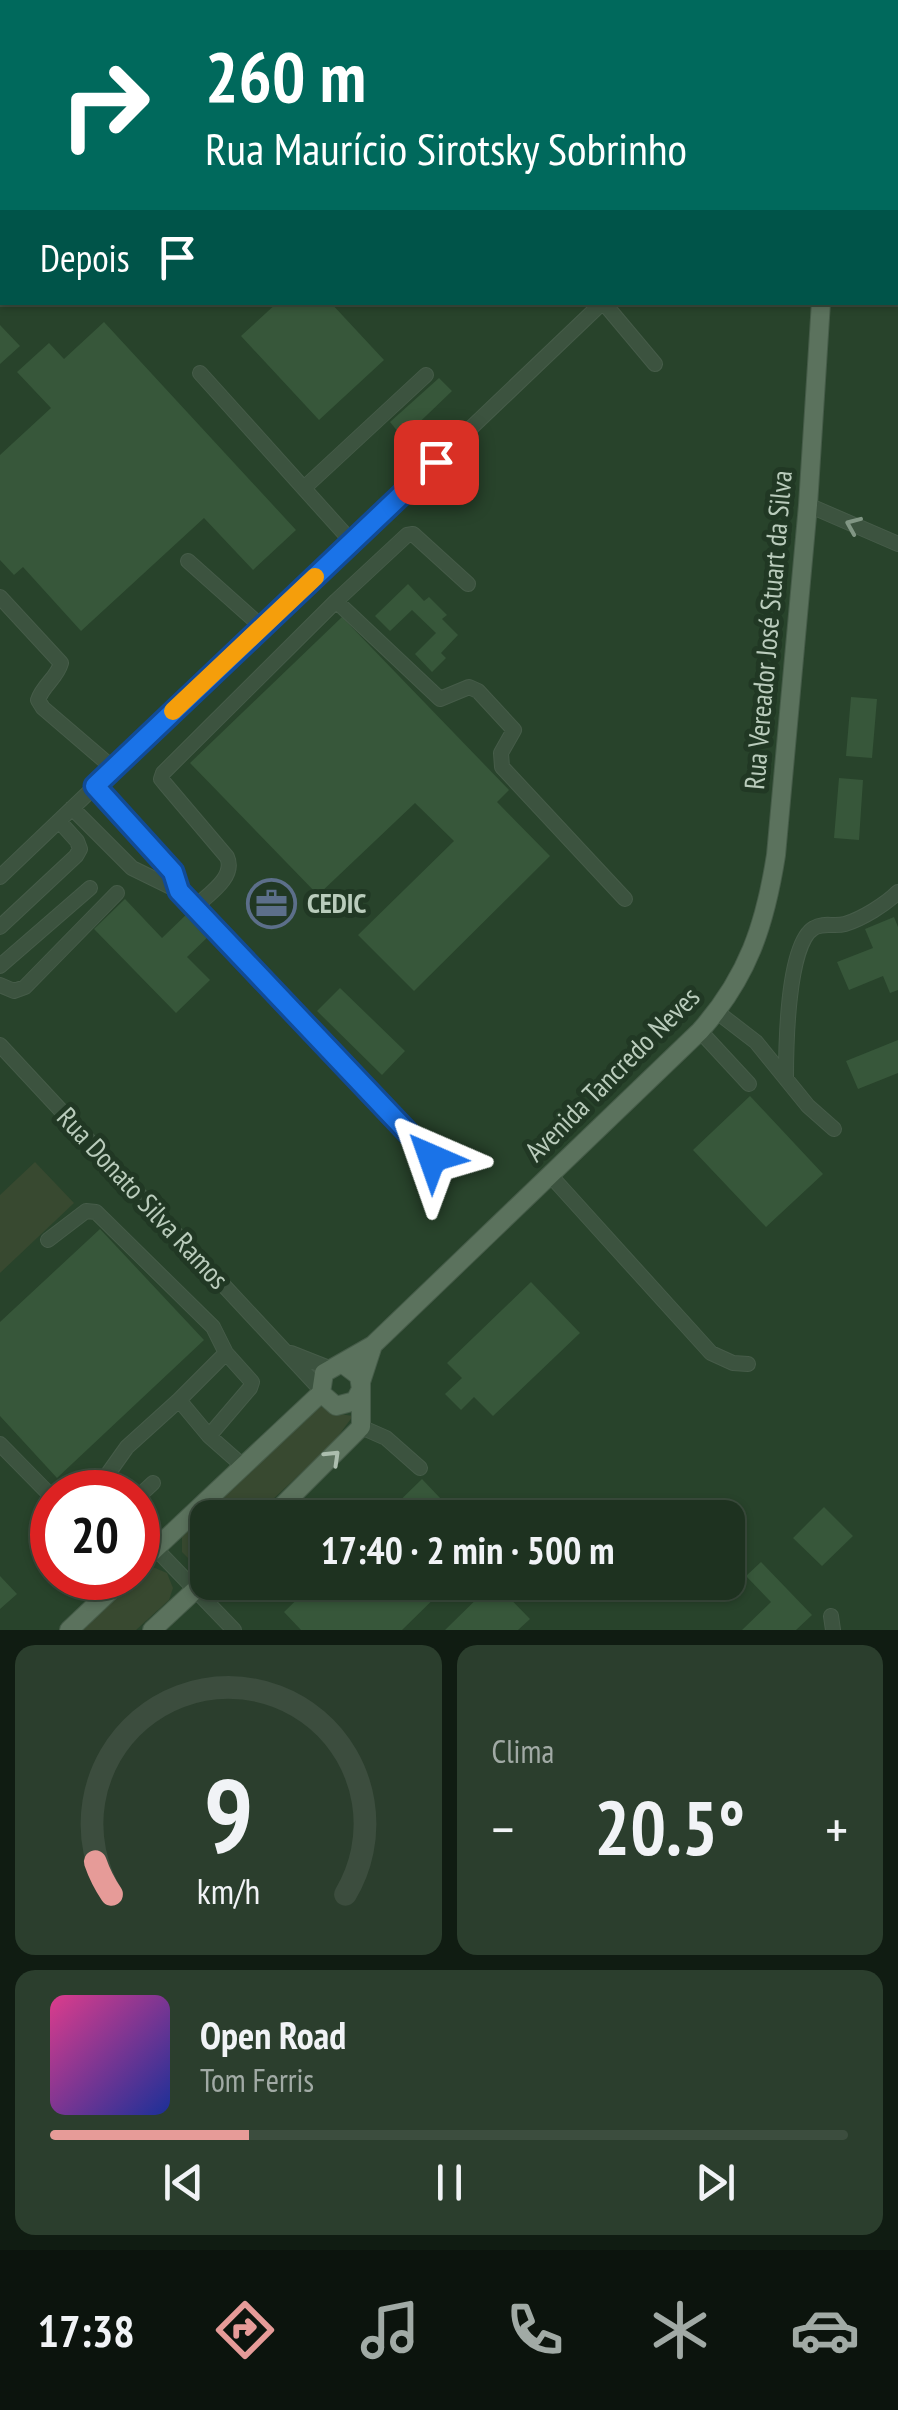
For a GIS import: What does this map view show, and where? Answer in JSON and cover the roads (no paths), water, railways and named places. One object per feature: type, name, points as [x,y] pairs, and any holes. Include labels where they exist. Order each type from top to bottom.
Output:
[{"type":"main road","name":"Rua Vereador José Stuart da Silva","points":[[750,958],[767,911],[776,855],[808,505],[821,305]]},
{"type":"main road","name":"Avenida Tancredo Neves","points":[[336,1366],[373,1346],[700,1031],[717,1012],[750,958]]},
{"type":"main road","name":"Avenida Tancredo Neves","points":[[361,1427],[361,1382],[373,1346]]},
{"type":"main road","points":[[336,1366],[355,1370],[361,1382],[355,1401],[342,1406],[330,1403],[321,1391],[320,1379],[336,1366]]},
{"type":"main road","points":[[160,1543],[321,1391]]},
{"type":"main road","points":[[288,1500],[361,1427]]},
{"type":"main road","points":[[152,1630],[190,1594]]},
{"type":"main road","points":[[69,1630],[101,1600]]},
{"type":"street","points":[[0,878],[600,305]]},
{"type":"street","points":[[605,305],[654,364]]},
{"type":"street","points":[[200,373],[352,542]]},
{"type":"street","points":[[304,488],[426,375]]},
{"type":"street","points":[[808,505],[898,544]]},
{"type":"street","points":[[195,907],[228,874],[231,866],[166,786],[161,779],[163,773],[407,535],[412,534],[468,584]]},
{"type":"street","points":[[188,561],[262,627]]},
{"type":"street","points":[[0,597],[62,663],[41,690],[38,700],[43,708],[114,768]]},
{"type":"street","points":[[336,601],[440,699],[469,687],[478,691],[514,730],[500,753],[502,767],[625,899]]},
{"type":"street","points":[[95,786],[173,872],[179,891]]},
{"type":"street","points":[[72,808],[132,868],[179,891],[432,1158]]},
{"type":"street","points":[[0,927],[80,849],[60,821]]},
{"type":"street","points":[[0,966],[90,888]]},
{"type":"street","points":[[786,1078],[787,1009],[805,937],[818,926],[854,920],[898,892]]},
{"type":"street","points":[[0,985],[14,990],[25,987],[117,894]]},
{"type":"street","points":[[717,1012],[756,1042],[808,1106],[834,1129]]},
{"type":"street","points":[[700,1031],[749,1084]]},
{"type":"street","name":"Rua Donato Silva Ramos","points":[[0,1044],[321,1391]]},
{"type":"street","points":[[550,1175],[711,1353],[732,1364],[748,1364]]},
{"type":"street","points":[[48,1240],[86,1210],[96,1212],[213,1326],[226,1353],[252,1382],[209,1436]]},
{"type":"street","name":"Rua Donato Silva Ramos","points":[[285,1350],[336,1366]]},
{"type":"street","points":[[110,1470],[126,1446],[180,1400],[226,1353]]},
{"type":"street","points":[[180,1400],[209,1436],[242,1466]]},
{"type":"street","points":[[361,1427],[386,1438],[420,1468]]},
{"type":"street","points":[[0,1444],[30,1475]]},
{"type":"street","points":[[160,1552],[190,1575]]},
{"type":"street","points":[[212,1600],[234,1630]]},
{"type":"place","name":"CEDIC","points":[[272,903]]}]
